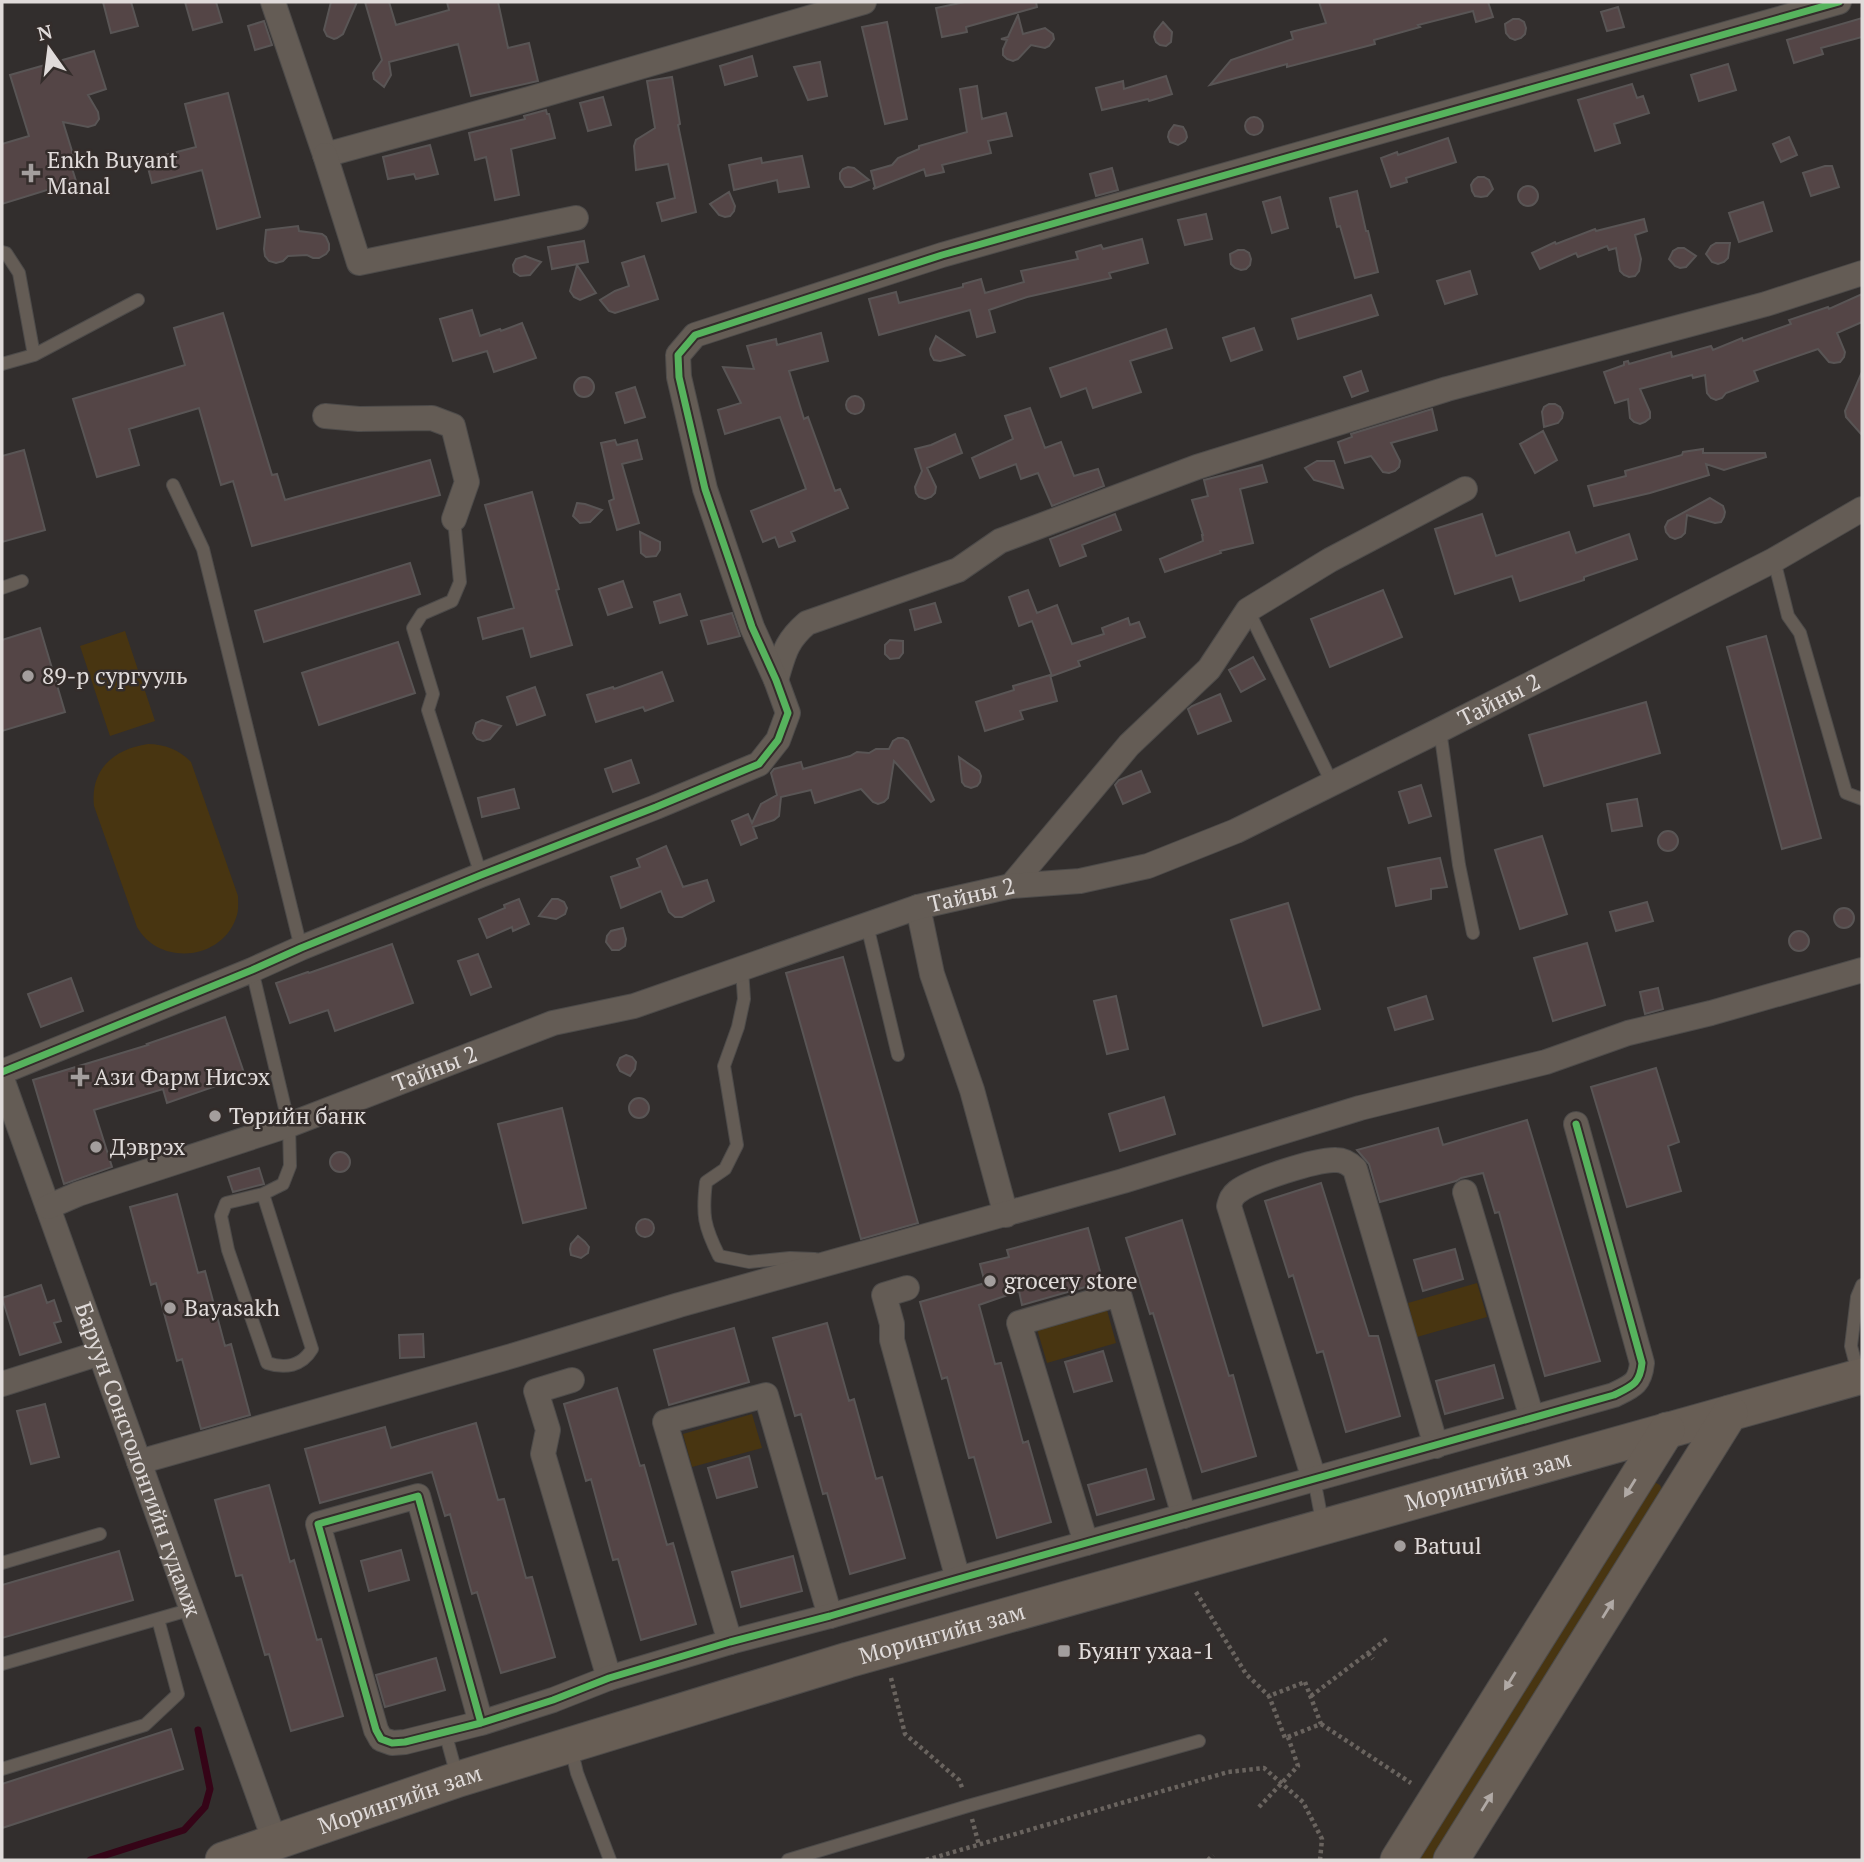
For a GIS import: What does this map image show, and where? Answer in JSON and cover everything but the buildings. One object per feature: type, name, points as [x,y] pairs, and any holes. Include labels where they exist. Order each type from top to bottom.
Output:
[{"type":"main road","name":"Морингийн зам","points":[[223,1860],[458,1779],[860,1657],[1861,1376]]},
{"type":"main road","points":[[1451,1860],[1730,1413]]},
{"type":"main road","points":[[1398,1860],[1667,1430]]},
{"type":"street","points":[[273,2],[359,263],[576,218]]},
{"type":"street","points":[[325,155],[864,2]]},
{"type":"street","points":[[2,1072],[301,948],[759,764],[778,740],[788,713],[752,626],[705,489],[679,377],[678,355],[695,335],[942,255],[1839,2]]},
{"type":"street","points":[[776,680],[786,646],[794,634],[807,623],[958,570],[1000,541],[1185,472],[1447,389],[1766,304],[1862,273]]},
{"type":"street","points":[[325,416],[359,419],[432,418],[453,426],[467,482],[454,519]]},
{"type":"street","points":[[1011,886],[1129,745],[1209,669],[1248,610],[1330,560],[1465,489]]},
{"type":"street","name":"Тайны 2","points":[[48,1207],[78,1194],[289,1125],[553,1023],[634,1006],[918,906],[1011,886],[1080,881],[1148,866],[1236,831],[1440,730],[1774,560],[1862,509]]},
{"type":"street","points":[[918,906],[932,974],[972,1090],[1006,1215]]},
{"type":"street","points":[[139,1462],[515,1355],[679,1305],[1148,1174],[1360,1108],[1546,1062],[1628,1033],[1862,971]]},
{"type":"street","name":"Баруун Сонсголонгийн гудамж","points":[[2,1079],[275,1842]]},
{"type":"street","points":[[481,1723],[418,1496],[318,1524],[376,1730],[381,1739],[392,1743],[481,1723],[553,1700],[609,1678],[730,1642],[1615,1395],[1633,1386],[1641,1375],[1642,1363],[1576,1124]]},
{"type":"street","points":[[1314,1479],[1229,1206],[1231,1198],[1240,1190],[1275,1175],[1312,1164],[1337,1160],[1349,1163],[1355,1169],[1436,1446]]},
{"type":"street","points":[[1465,1192],[1532,1418]]},
{"type":"street","points":[[907,1288],[884,1295],[892,1324],[892,1340],[958,1579]]},
{"type":"street","points":[[1086,1544],[1019,1323],[1119,1294],[1184,1516]]},
{"type":"street","points":[[2,1384],[100,1353]]},
{"type":"street","points":[[572,1380],[536,1391],[548,1430],[542,1454],[609,1678]]},
{"type":"street","points":[[730,1642],[665,1422],[766,1395],[830,1616]]},
{"type":"lane","points":[[2,252],[6,253],[19,273],[34,355]]},
{"type":"lane","points":[[2,364],[34,355],[138,300]]},
{"type":"lane","points":[[173,485],[203,549],[301,948]]},
{"type":"lane","points":[[454,519],[460,582],[452,601],[422,614],[413,628],[433,694],[428,710],[481,875]]},
{"type":"lane","points":[[1774,560],[1788,616],[1800,633],[1846,793],[1862,799]]},
{"type":"lane","points":[[2,588],[22,581]]},
{"type":"lane","points":[[1248,610],[1332,783]]},
{"type":"lane","points":[[1440,730],[1459,865],[1473,933]]},
{"type":"lane","points":[[867,925],[898,1055]]},
{"type":"lane","points":[[742,969],[744,999],[738,1027],[724,1066],[737,1145],[725,1169],[706,1182],[702,1209],[709,1236],[719,1256],[749,1262],[790,1258],[816,1259],[828,1264]]},
{"type":"lane","points":[[252,970],[289,1125],[290,1166],[283,1184],[263,1194],[226,1203],[221,1216],[228,1250],[267,1363],[279,1367],[298,1364],[312,1349],[263,1194]]},
{"type":"lane","points":[[1861,1376],[1851,1346],[1857,1297],[1862,1285]]},
{"type":"lane","points":[[1314,1479],[1323,1526]]},
{"type":"lane","points":[[2,1563],[100,1534]]},
{"type":"lane","points":[[2,1664],[192,1609]]},
{"type":"lane","points":[[2,1769],[145,1725],[178,1694],[158,1619]]},
{"type":"lane","points":[[445,1732],[458,1779]]},
{"type":"lane","points":[[788,1860],[1199,1741]]},
{"type":"lane","points":[[570,1744],[610,1860]]},
{"type":"path","points":[[1196,1592],[1246,1674],[1269,1696],[1285,1738],[1321,1724]]},
{"type":"path","points":[[1311,1696],[1388,1638]]},
{"type":"path","points":[[1368,1653],[1373,1659]]},
{"type":"path","points":[[891,1678],[905,1734],[959,1780],[979,1845]]},
{"type":"path","points":[[1269,1696],[1305,1682],[1321,1724],[1411,1783]]},
{"type":"path","points":[[1259,1807],[1298,1766],[1288,1737]]},
{"type":"path","points":[[926,1860],[947,1858],[979,1845],[1228,1772],[1264,1768],[1303,1802],[1322,1839],[1320,1860]]},
{"type":"path","points":[[1208,1860],[1213,1855]]},
{"type":"shaded area","points":[[125,631],[155,721],[110,736],[80,646]]},
{"type":"shaded area","points":[[148,744],[171,749],[191,762],[238,896],[237,915],[228,932],[217,943],[204,950],[174,953],[147,940],[137,927],[94,806],[96,781],[100,771],[115,756]]},
{"type":"shaded area","points":[[1477,1283],[1487,1317],[1417,1337],[1408,1303]]},
{"type":"shaded area","points":[[1107,1310],[1116,1343],[1047,1363],[1037,1329]]},
{"type":"shaded area","points":[[752,1414],[762,1448],[692,1467],[683,1434]]},
{"type":"shaded area","points":[[1654,1482],[1662,1489],[1433,1860],[1414,1860]]},
{"type":"waterway","points":[[90,1860],[184,1830],[205,1807],[210,1789],[198,1730]]},
{"type":"cycle path","points":[[2,1072],[301,948],[759,764],[778,740],[788,713],[752,627],[705,489],[679,377],[678,355],[695,335],[942,255],[1839,2]]},
{"type":"cycle path","points":[[481,1723],[418,1496],[318,1524],[376,1730],[381,1739],[392,1743],[405,1742],[481,1723],[553,1700],[609,1678],[730,1642],[1614,1395],[1634,1384],[1642,1363],[1576,1124]]},
{"type":"place","name":"Enkh Buyant Manal","points":[[31,173]]},
{"type":"place","name":"89-р сургууль","points":[[28,676]]},
{"type":"place","name":"Ази Фарм Нисэх","points":[[80,1077]]},
{"type":"place","name":"Төрийн банк","points":[[215,1116]]},
{"type":"place","name":"Дэврэх","points":[[96,1147]]},
{"type":"place","name":"grocery store","points":[[990,1281]]},
{"type":"place","name":"Bayasakh","points":[[170,1308]]},
{"type":"place","name":"Batuul","points":[[1400,1546]]},
{"type":"place","name":"Буянт ухаа-1","points":[[1064,1651]]}]
